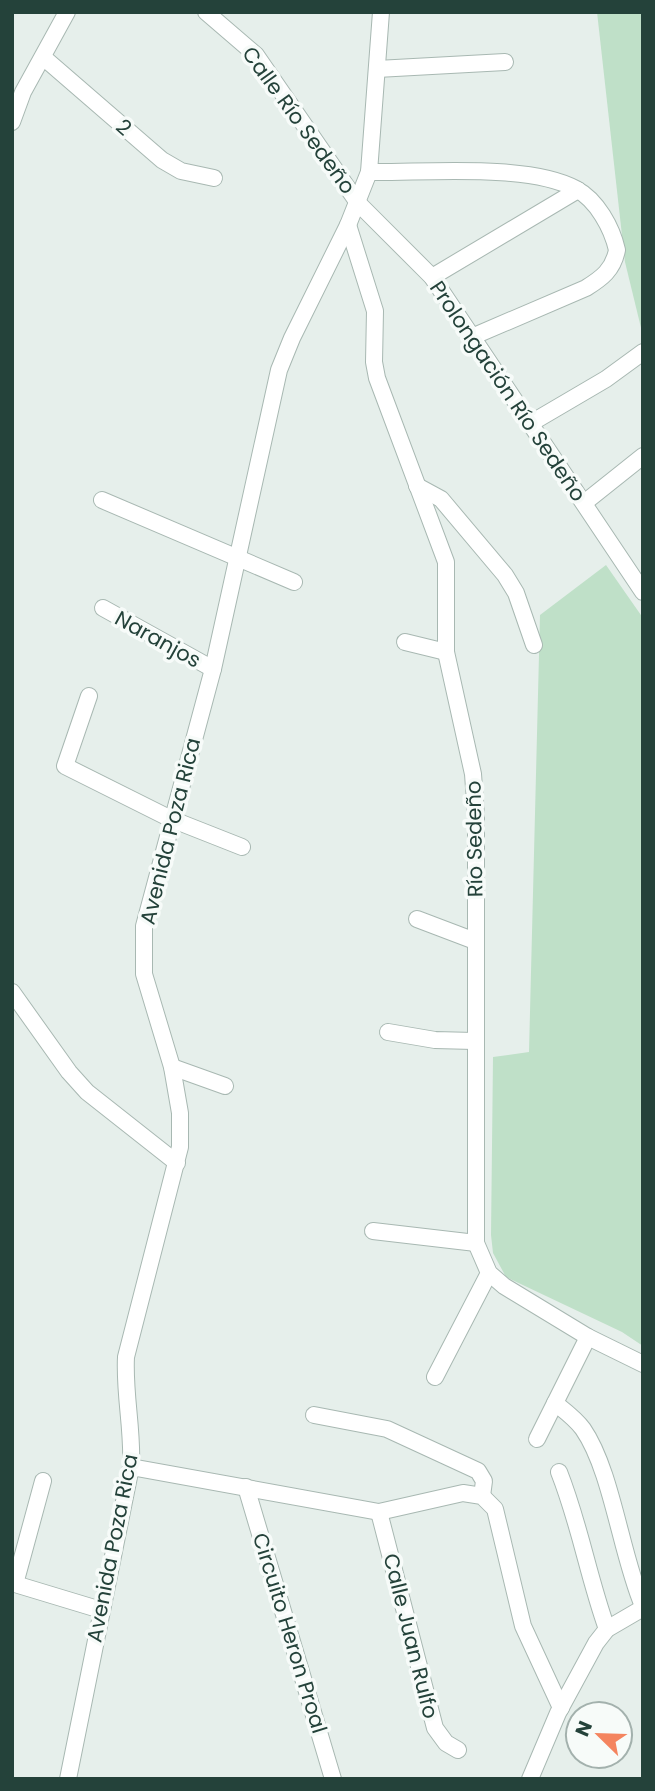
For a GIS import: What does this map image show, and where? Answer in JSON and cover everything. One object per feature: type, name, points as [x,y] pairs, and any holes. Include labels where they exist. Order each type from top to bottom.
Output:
[{"type":"street","points":[[12,122],[23,92],[67,12]]},
{"type":"street","name":"Calle Río Sedeño","points":[[206,12],[256,55],[358,202]]},
{"type":"street","points":[[348,225],[369,172],[381,12]]},
{"type":"street","name":"2","points":[[43,57],[162,160],[181,171],[214,178]]},
{"type":"street","points":[[377,69],[505,62]]},
{"type":"street","points":[[369,172],[516,174],[548,179],[578,190],[596,205],[617,250],[610,270],[586,288],[474,336]]},
{"type":"street","points":[[432,277],[578,190]]},
{"type":"street","name":"Prolongación Río Sedeño","points":[[358,202],[432,277],[584,503],[636,567],[643,592]]},
{"type":"street","name":"Río Sedeño","points":[[348,225],[375,311],[374,362],[377,378],[446,562],[446,652],[475,794],[476,1243],[489,1273]]},
{"type":"street","name":"Avenida Poza Rica","points":[[68,1779],[131,1467],[132,1446],[124,1387],[126,1357],[177,1163],[180,1113],[172,1067],[144,974],[144,926],[213,669],[279,370],[348,225]]},
{"type":"street","points":[[531,423],[606,380],[643,352]]},
{"type":"street","points":[[584,503],[643,456]]},
{"type":"street","points":[[417,486],[441,499],[505,575],[516,593],[534,645]]},
{"type":"street","points":[[102,500],[294,582]]},
{"type":"street","name":"Naranjos","points":[[103,608],[213,669]]},
{"type":"street","points":[[405,642],[446,652]]},
{"type":"street","points":[[89,696],[65,766],[171,819],[242,847]]},
{"type":"street","points":[[417,919],[475,942]]},
{"type":"street","points":[[12,992],[69,1072],[87,1092],[177,1163]]},
{"type":"street","points":[[388,1032],[435,1040],[474,1041]]},
{"type":"street","points":[[172,1067],[225,1086]]},
{"type":"street","points":[[373,1231],[476,1243]]},
{"type":"street","points":[[435,1377],[489,1273],[588,1337],[643,1364]]},
{"type":"street","points":[[537,1439],[588,1337]]},
{"type":"street","points":[[530,1779],[561,1708],[607,1629],[643,1607],[628,1569],[612,1505],[589,1440],[577,1422],[555,1403]]},
{"type":"street","points":[[314,1415],[387,1429],[467,1466],[483,1476],[482,1496]]},
{"type":"street","points":[[131,1467],[379,1512],[463,1493],[482,1496],[495,1509],[523,1626],[561,1708]]},
{"type":"street","points":[[559,1472],[577,1517],[589,1576],[607,1629]]},
{"type":"street","points":[[43,1481],[15,1584],[101,1610]]},
{"type":"street","name":"Circuito Heron Proal","points":[[246,1487],[333,1779]]},
{"type":"street","name":"Calle Juan Rulfo","points":[[379,1512],[435,1728],[446,1743],[457,1750]]},
{"type":"green space","points":[[597,12],[643,12],[643,336],[625,262]]},
{"type":"green space","points":[[606,565],[643,618],[643,1346],[622,1332],[506,1277],[493,1253],[491,1235],[493,1057],[529,1052],[540,615]]}]
